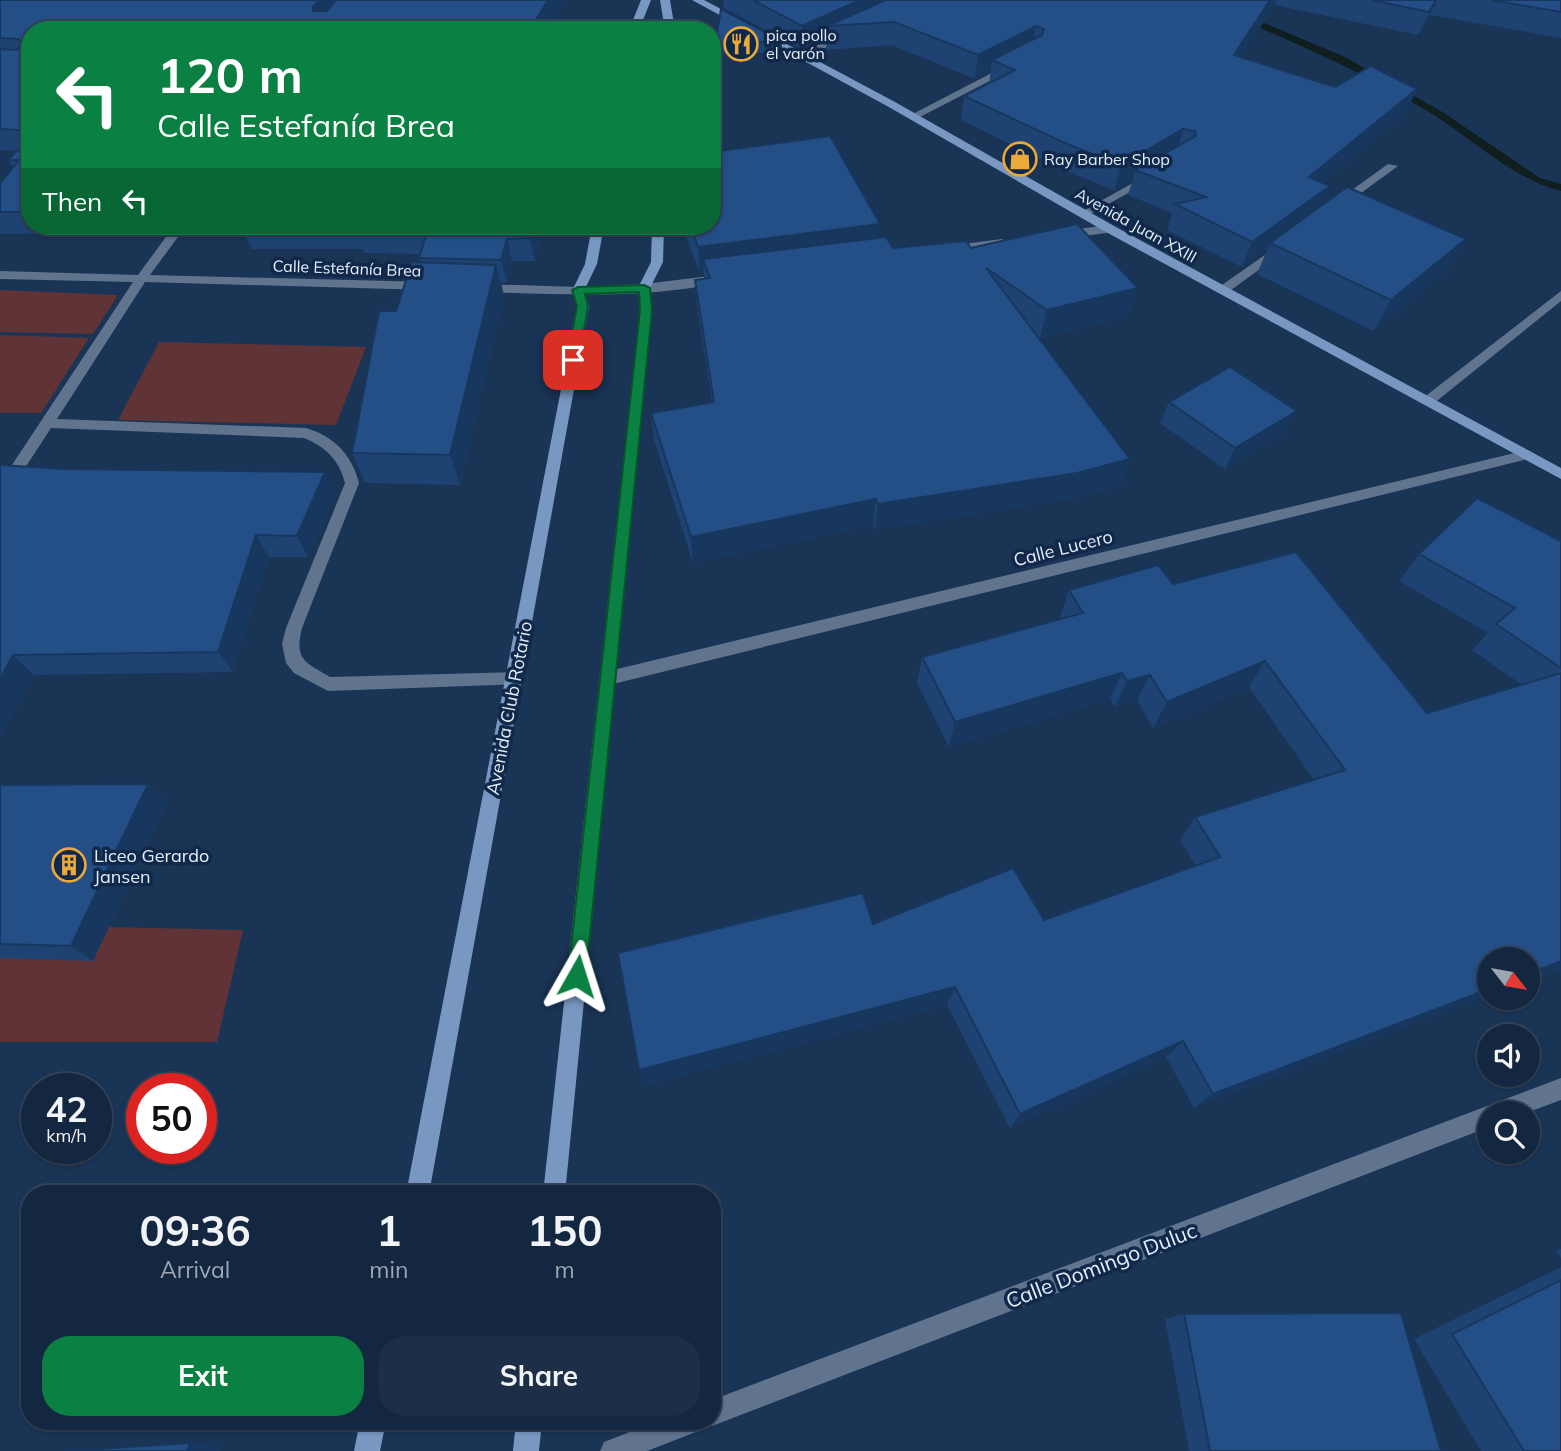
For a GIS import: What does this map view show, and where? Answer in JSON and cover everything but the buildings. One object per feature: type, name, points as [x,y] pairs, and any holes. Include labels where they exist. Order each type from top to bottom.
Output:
[{"type":"main road","points":[[638,21],[646,0]]},
{"type":"main road","points":[[665,0],[668,21]]},
{"type":"main road","name":"Avenida Juan XXIII","points":[[697,0],[801,55],[1110,229],[1561,474]]},
{"type":"main road","name":"Avenida Club Rotario","points":[[419,1185],[583,306],[578,290],[590,264],[596,235]]},
{"type":"main road","points":[[555,1185],[646,310],[644,288],[657,262],[658,235]]},
{"type":"main road","points":[[368,1451],[372,1430]]},
{"type":"main road","points":[[526,1451],[528,1430]]},
{"type":"street","points":[[801,55],[863,27]]},
{"type":"street","points":[[912,117],[1021,61]]},
{"type":"street","points":[[1329,212],[1392,166]]},
{"type":"street","points":[[1083,214],[1159,171]]},
{"type":"street","points":[[1042,238],[1110,229]]},
{"type":"street","points":[[5,487],[142,278],[173,235]]},
{"type":"street","points":[[1223,290],[1297,236]]},
{"type":"street","points":[[932,252],[1014,241]]},
{"type":"street","name":"Calle Estefanía Brea","points":[[0,275],[442,286]]},
{"type":"street","points":[[469,287],[578,290],[644,288],[726,278]]},
{"type":"street","points":[[1428,401],[1561,295]]},
{"type":"street","points":[[47,423],[306,433],[324,439],[339,453],[349,469],[352,484],[294,628],[290,644],[292,658],[300,668],[328,684],[515,679]]},
{"type":"street","name":"Calle Lucero","points":[[609,678],[1527,455]]},
{"type":"street","points":[[1529,1101],[1561,1089]]},
{"type":"street","name":"Calle Domingo Duluc","points":[[721,1410],[1477,1121]]},
{"type":"street","points":[[613,1451],[668,1430]]},
{"type":"shaded area","points":[[0,290],[118,295],[93,334],[0,332]]},
{"type":"shaded area","points":[[0,335],[89,338],[41,413],[0,413]]},
{"type":"shaded area","points":[[159,342],[366,347],[336,425],[118,420]]},
{"type":"shaded area","points":[[109,927],[243,930],[217,1042],[0,1042],[0,958]]},
{"type":"waterway","points":[[1242,17],[1341,59],[1440,115],[1536,180],[1561,188]]},
{"type":"place","name":"pica pollo el varón","points":[[741,44]]},
{"type":"place","name":"Ray Barber Shop","points":[[1020,159]]},
{"type":"place","name":"Liceo Gerardo Jansen","points":[[69,865]]},
{"type":"route","points":[[573,360],[583,306],[578,290],[644,288],[646,310],[577,976]]}]
